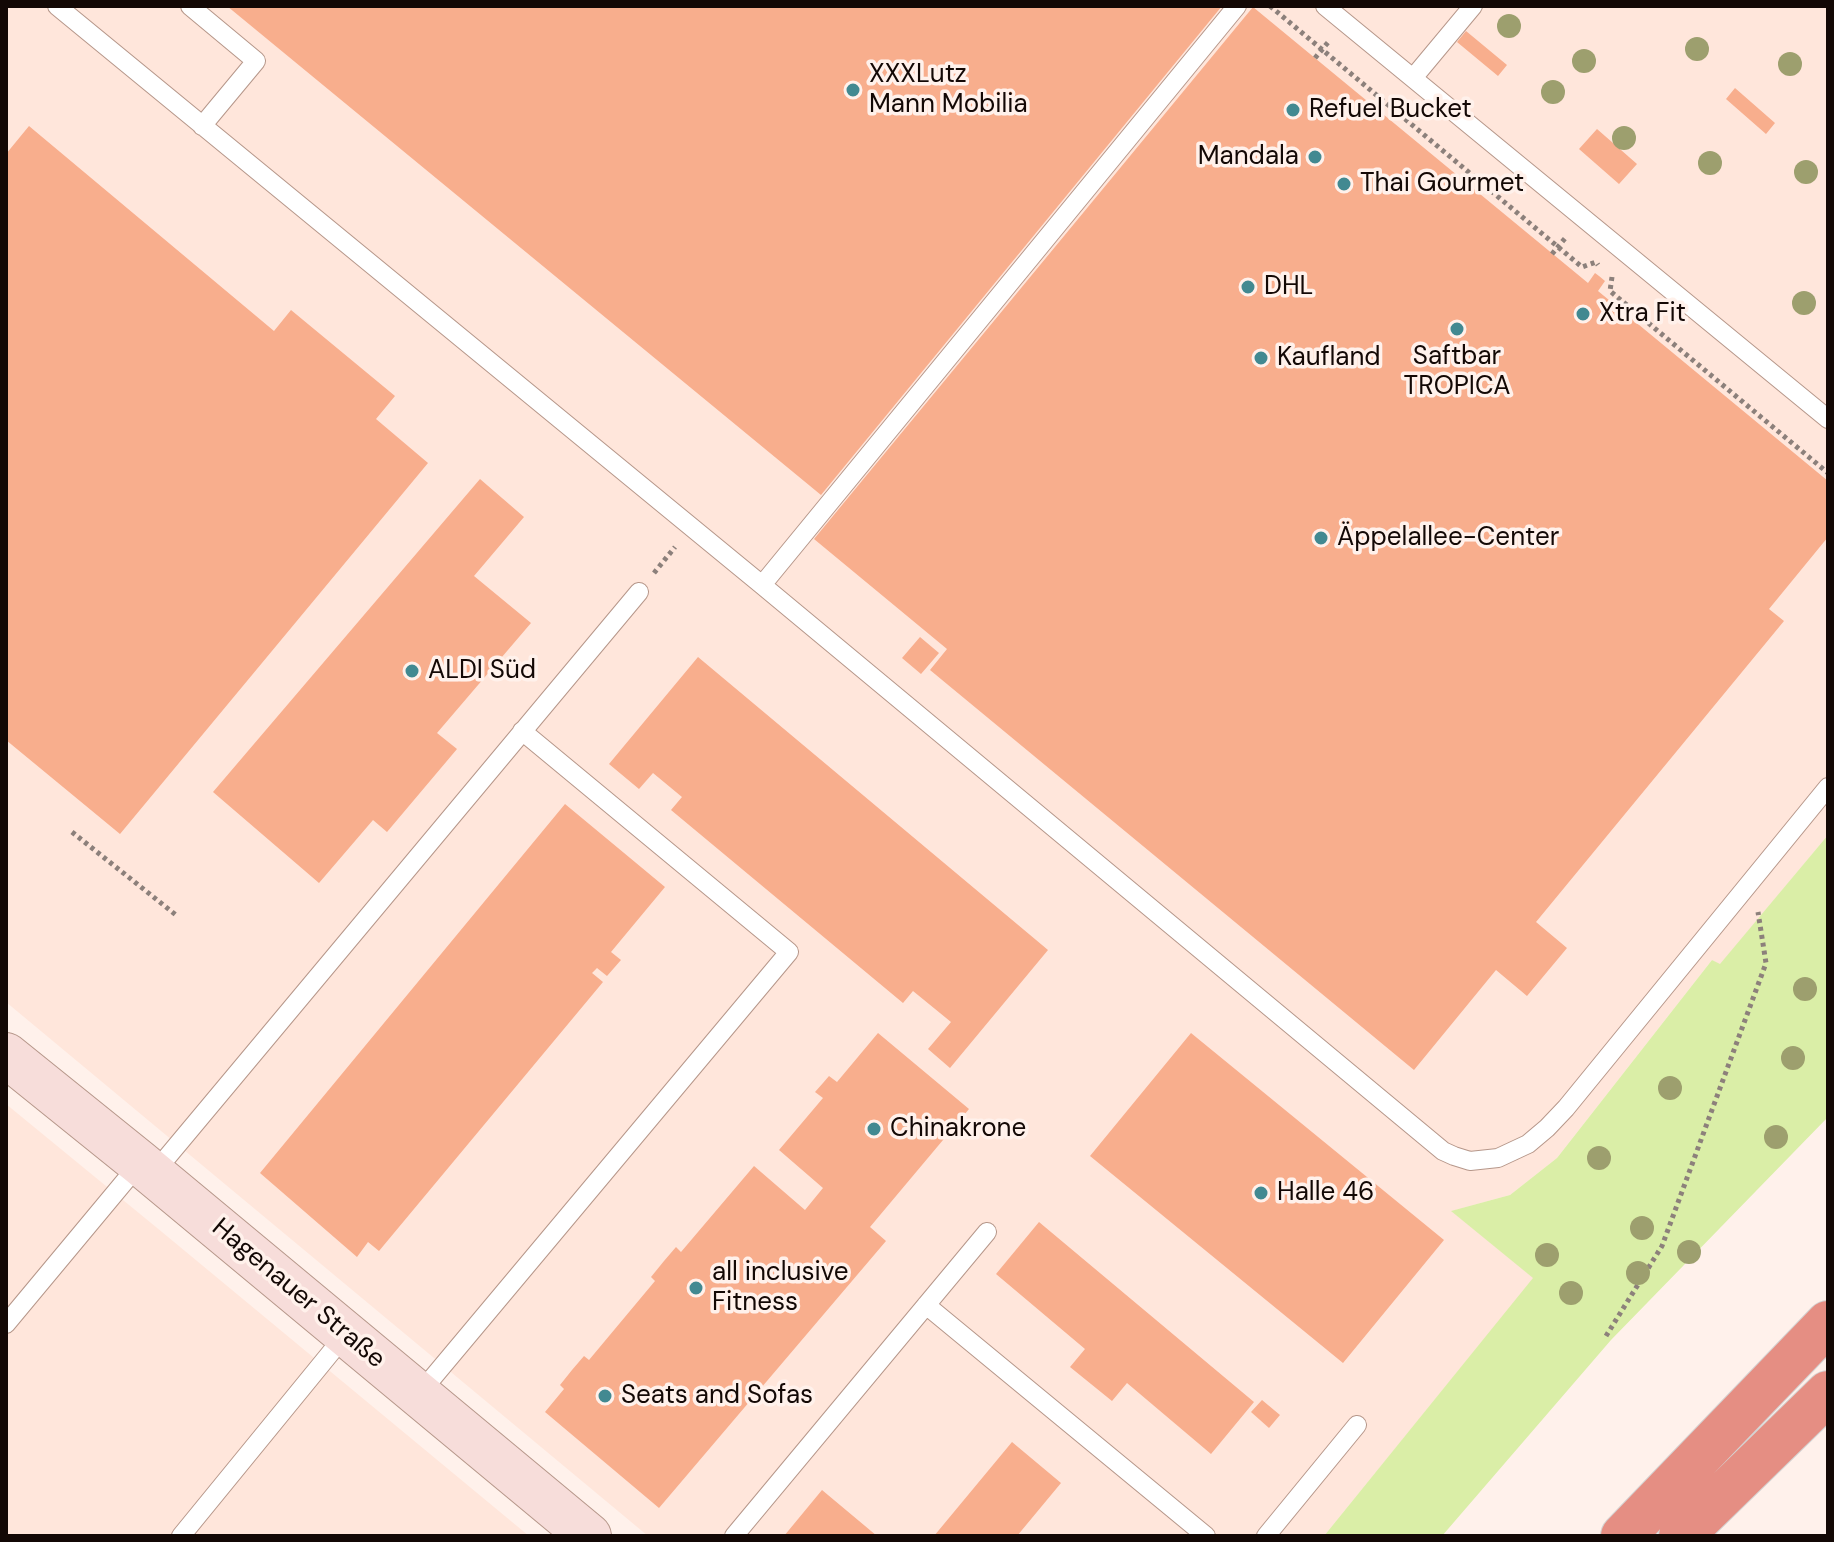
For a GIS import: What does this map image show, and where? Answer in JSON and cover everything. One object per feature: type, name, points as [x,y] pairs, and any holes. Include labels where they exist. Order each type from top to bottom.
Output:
[{"type":"highway","points":[[1623,1536],[1828,1323]]},
{"type":"highway","points":[[1681,1536],[1828,1393]]},
{"type":"street","name":"Hagenauer Straße","points":[[6,1055],[589,1536]]},
{"type":"lane","points":[[57,6],[762,585],[1443,1151],[1470,1161],[1498,1158],[1528,1144],[1547,1128],[1828,787]]},
{"type":"lane","points":[[190,6],[256,61],[202,126]]},
{"type":"lane","points":[[762,585],[1237,6]]},
{"type":"lane","points":[[1325,6],[1828,419]]},
{"type":"lane","points":[[1413,78],[1473,6]]},
{"type":"lane","points":[[6,1324],[147,1169],[639,592]]},
{"type":"lane","points":[[419,1394],[789,952],[522,731]]},
{"type":"lane","points":[[734,1536],[987,1232]]},
{"type":"lane","points":[[926,1305],[1206,1536]]},
{"type":"lane","points":[[181,1536],[346,1334]]},
{"type":"lane","points":[[1266,1536],[1357,1425]]},
{"type":"path","points":[[1270,6],[1582,267],[1596,262],[1613,277],[1610,291],[1605,297]]},
{"type":"path","points":[[1610,291],[1828,473]]},
{"type":"path","points":[[72,832],[176,915]]},
{"type":"path","points":[[1606,1336],[1662,1246],[1766,963],[1759,912],[1741,893]]},
{"type":"shaded area","points":[[6,6],[1828,6],[1828,835],[1720,965],[1712,960],[1557,1158],[1510,1195],[1452,1211],[1534,1278],[1324,1536],[648,1536],[6,1002]]},
{"type":"shaded area","points":[[6,1104],[162,1232],[529,1536],[6,1536]]},
{"type":"green space","points":[[1828,835],[1828,1117],[1611,1340],[1442,1536],[1324,1536],[1533,1278],[1451,1211],[1510,1195],[1557,1158],[1712,960],[1720,964]]},
{"type":"building","points":[[227,6],[1222,6],[821,495]]},
{"type":"building","name":"Äppelallee-Center","points":[[1253,7],[1588,283],[1595,273],[1599,276],[1605,281],[1598,291],[1828,481],[1828,537],[1769,609],[1784,621],[1536,922],[1567,948],[1527,996],[1496,970],[1414,1070],[930,670],[947,649],[814,539]]},
{"type":"building","points":[[1466,31],[1507,65],[1498,76],[1457,42]]},
{"type":"building","points":[[1735,88],[1775,123],[1766,134],[1726,99]]},
{"type":"building","points":[[29,126],[274,331],[291,310],[395,396],[376,419],[428,463],[120,834],[6,740],[6,154]]},
{"type":"building","points":[[1597,129],[1637,164],[1619,184],[1579,149]]},
{"type":"building","points":[[480,479],[524,517],[474,576],[531,623],[437,733],[457,749],[387,832],[373,820],[319,883],[213,792]]},
{"type":"building","points":[[920,637],[939,653],[921,674],[902,658]]},
{"type":"building","points":[[698,657],[1048,950],[950,1068],[928,1049],[951,1022],[913,991],[903,1003],[671,810],[682,797],[653,773],[639,789],[609,764]]},
{"type":"building","points":[[565,804],[665,887],[611,952],[621,960],[607,976],[597,968],[592,973],[603,982],[379,1251],[368,1242],[357,1257],[260,1173]]},
{"type":"building","points":[[878,1033],[969,1109],[870,1227],[886,1241],[659,1508],[545,1412],[564,1389],[560,1385],[572,1370],[584,1356],[589,1360],[655,1281],[651,1277],[664,1261],[676,1247],[681,1252],[754,1166],[805,1210],[823,1188],[779,1150],[823,1098],[815,1092],[829,1076],[837,1082]]},
{"type":"building","name":"Halle 46","points":[[1191,1033],[1444,1240],[1343,1363],[1090,1156]]},
{"type":"building","points":[[1039,1222],[1254,1402],[1211,1454],[1127,1383],[1112,1401],[1070,1367],[1085,1349],[996,1274]]},
{"type":"building","points":[[1262,1400],[1280,1415],[1269,1428],[1251,1412]]},
{"type":"building","points":[[1012,1442],[1061,1483],[1017,1536],[934,1536]]},
{"type":"building","points":[[822,1490],[877,1536],[784,1536]]},
{"type":"place","name":"XXXLutz Mann Mobilia","points":[[853,90]]},
{"type":"place","name":"Refuel Bucket","points":[[1293,110]]},
{"type":"place","name":"Mandala","points":[[1315,157]]},
{"type":"place","name":"Thai Gourmet","points":[[1344,184]]},
{"type":"place","name":"DHL","points":[[1248,287]]},
{"type":"place","name":"Xtra Fit","points":[[1583,314]]},
{"type":"place","name":"Saftbar TROPICA","points":[[1457,329]]},
{"type":"place","name":"Kaufland","points":[[1261,358]]},
{"type":"place","name":"Äppelallee-Center","points":[[1321,538]]},
{"type":"place","name":"ALDI Süd","points":[[412,671]]},
{"type":"place","name":"Chinakrone","points":[[874,1129]]},
{"type":"place","name":"Halle 46","points":[[1261,1193]]},
{"type":"place","name":"all inclusive Fitness","points":[[696,1288]]},
{"type":"place","name":"Seats and Sofas","points":[[605,1396]]}]
